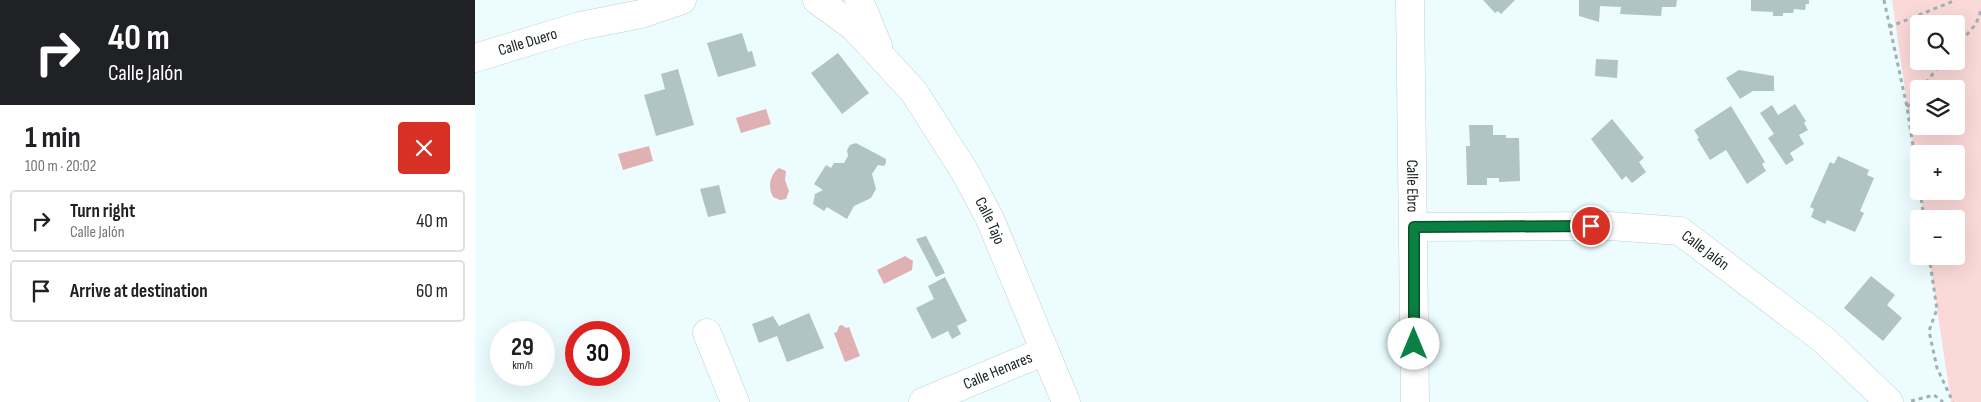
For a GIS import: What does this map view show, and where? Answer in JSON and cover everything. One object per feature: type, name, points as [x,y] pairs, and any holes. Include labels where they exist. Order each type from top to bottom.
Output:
[{"type":"street","name":"Calle Duero","points":[[475,58],[580,26],[643,0]]},
{"type":"street","name":"Calle Duero","points":[[580,26],[641,14],[682,0]]},
{"type":"street","name":"Calle Tajo","points":[[817,0],[853,27],[883,56],[914,92],[965,172],[990,219],[1066,402]]},
{"type":"street","name":"Calle Tajo","points":[[859,0],[883,56]]},
{"type":"street","name":"Calle Ebro","points":[[1410,0],[1415,402]]},
{"type":"street","name":"Calle Jalón","points":[[1414,227],[1610,226],[1680,231],[1824,340],[1889,402]]},
{"type":"street","points":[[707,333],[735,402]]},
{"type":"street","name":"Calle Henares","points":[[923,402],[1045,351]]},
{"type":"path","points":[[1884,0],[1907,107],[1913,145]]},
{"type":"path","points":[[1889,27],[1956,0]]},
{"type":"path","points":[[1965,37],[1976,24],[1981,10]]},
{"type":"path","points":[[1928,80],[1936,70]]},
{"type":"path","points":[[1907,107],[1910,103]]},
{"type":"path","points":[[1930,265],[1937,309],[1929,330],[1937,368],[1953,402]]},
{"type":"path","points":[[1905,402],[1934,395],[1943,402]]},
{"type":"shaded area","points":[[1892,0],[1981,0],[1981,402],[1951,402],[1930,265],[1965,265],[1965,210],[1923,210],[1921,200],[1965,200],[1965,145],[1913,145],[1912,135],[1965,135],[1965,80],[1910,80],[1910,123]]},
{"type":"shaded area","points":[[766,109],[771,124],[741,133],[736,118]]},
{"type":"shaded area","points":[[649,146],[653,161],[623,170],[618,154]]},
{"type":"shaded area","points":[[779,168],[786,171],[785,180],[789,191],[786,199],[780,200],[773,197],[770,190],[771,178]]},
{"type":"shaded area","points":[[905,256],[913,261],[912,270],[884,284],[877,270]]},
{"type":"shaded area","points":[[842,325],[846,328],[849,327],[860,356],[845,362],[834,333]]},
{"type":"building","points":[[1483,0],[1515,0],[1501,14],[1498,11],[1495,13]]},
{"type":"building","points":[[1579,0],[1677,0],[1676,7],[1662,7],[1661,16],[1620,14],[1621,7],[1600,6],[1599,22],[1579,16]]},
{"type":"building","points":[[1751,0],[1809,0],[1809,4],[1806,4],[1805,10],[1794,9],[1793,13],[1773,16],[1773,12],[1751,11]]},
{"type":"building","points":[[742,33],[748,52],[752,51],[756,66],[718,77],[707,43]]},
{"type":"building","points":[[838,53],[869,93],[842,114],[811,73]]},
{"type":"building","points":[[1596,59],[1618,60],[1617,78],[1595,76]]},
{"type":"building","points":[[678,69],[694,125],[656,136],[644,95],[665,89],[661,74]]},
{"type":"building","points":[[1739,70],[1774,76],[1774,91],[1753,91],[1740,99],[1726,78]]},
{"type":"building","points":[[1795,104],[1806,121],[1804,123],[1808,130],[1799,135],[1804,144],[1790,153],[1794,160],[1786,165],[1768,138],[1774,134],[1760,113],[1772,105],[1778,115]]},
{"type":"building","points":[[1731,106],[1765,162],[1762,164],[1766,171],[1747,184],[1726,150],[1710,160],[1697,139],[1699,138],[1694,130]]},
{"type":"building","points":[[1612,119],[1644,158],[1639,162],[1646,172],[1632,183],[1626,176],[1622,180],[1591,139]]},
{"type":"building","points":[[1469,125],[1493,125],[1493,135],[1519,138],[1520,181],[1499,182],[1499,178],[1487,178],[1487,185],[1467,185],[1466,146],[1470,146]]},
{"type":"building","points":[[856,143],[886,159],[886,163],[884,166],[878,165],[872,174],[876,189],[871,198],[854,206],[847,219],[827,207],[824,211],[813,204],[815,194],[823,190],[814,184],[826,165],[831,168],[834,163],[844,163],[848,156],[847,150],[850,145]]},
{"type":"building","points":[[1838,156],[1869,170],[1867,175],[1874,178],[1860,211],[1864,213],[1855,232],[1827,220],[1825,224],[1811,217],[1814,209],[1810,207],[1830,162],[1834,164]]},
{"type":"building","points":[[719,185],[726,213],[708,217],[700,189]]},
{"type":"building","points":[[926,236],[945,273],[936,277],[916,239]]},
{"type":"building","points":[[1871,276],[1895,295],[1887,305],[1902,318],[1883,341],[1844,308]]},
{"type":"building","points":[[945,277],[967,321],[957,326],[961,334],[952,339],[948,331],[932,339],[916,308],[934,299],[928,286]]},
{"type":"building","points":[[809,313],[824,348],[787,362],[777,336],[759,343],[752,324],[773,316],[779,326]]},
{"type":"route","points":[[1414,344],[1414,227],[1591,226]]}]
